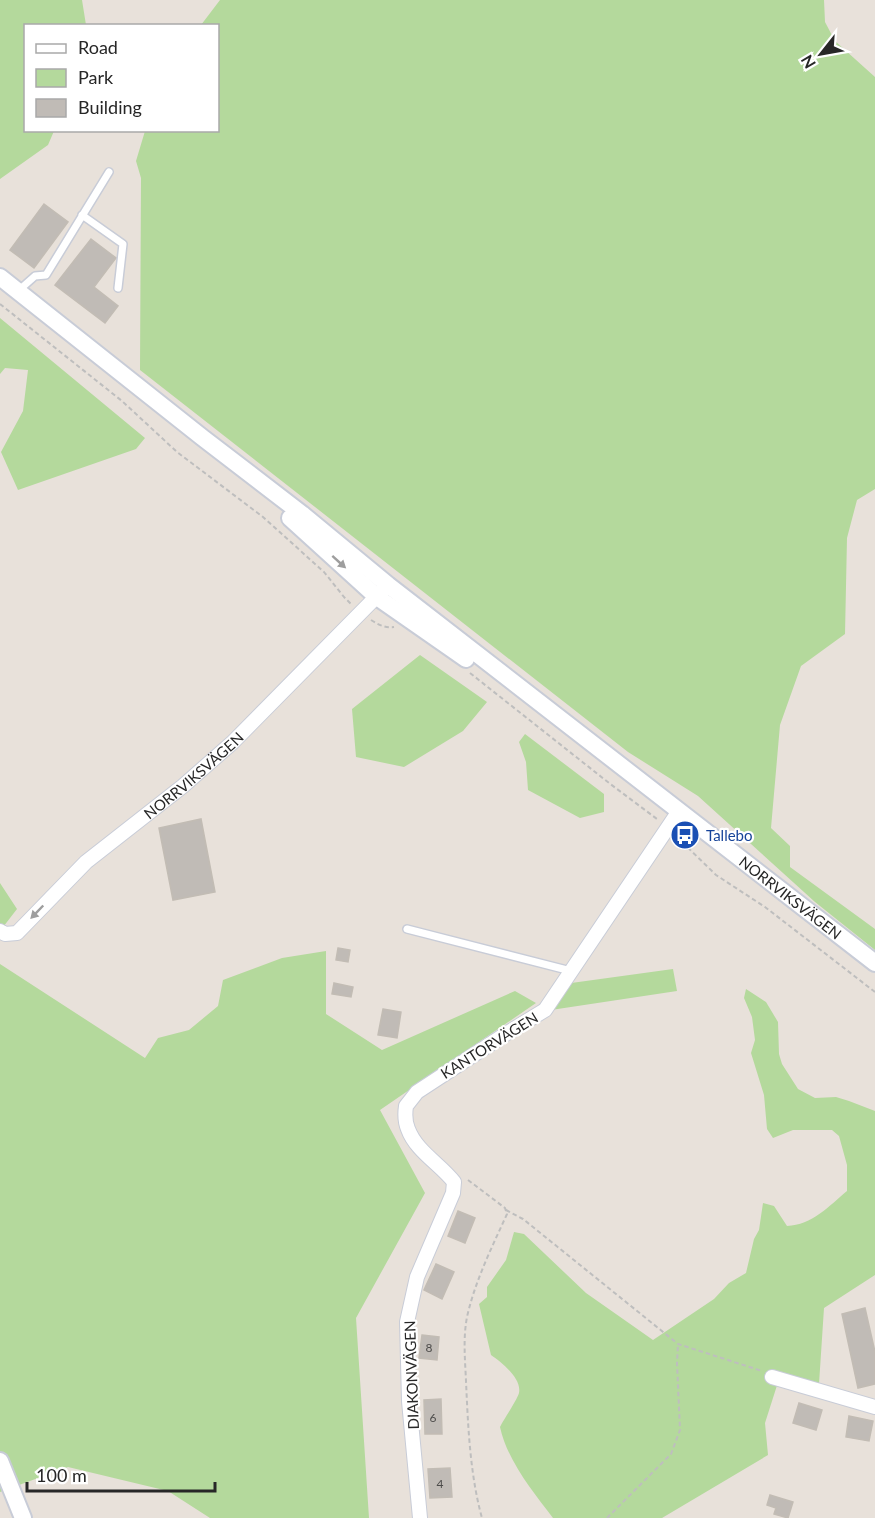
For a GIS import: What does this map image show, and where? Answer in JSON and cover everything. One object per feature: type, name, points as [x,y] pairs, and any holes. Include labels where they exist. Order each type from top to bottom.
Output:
[{"type":"street","name":"NORRVIKSVÄGEN","points":[[0,277],[202,438],[302,514],[347,543],[410,593],[459,640]]},
{"type":"street","name":"NORRVIKSVÄGEN","points":[[202,438],[382,591],[486,672],[575,730]]},
{"type":"street","name":"NORRVIKSVÄGEN","points":[[302,514],[382,591],[459,640],[875,963]]},
{"type":"street","name":"NORRVIKSVÄGEN","points":[[0,931],[5,934],[17,933],[86,862],[183,786],[233,742],[382,591]]},
{"type":"street","points":[[571,971],[679,811]]},
{"type":"street","name":"KANTORVÄGEN","points":[[405,1115],[405,1106],[417,1092],[545,1010],[571,971]]},
{"type":"street","name":"DIAKONVÄGEN","points":[[405,1115],[407,1128],[412,1138],[454,1182],[453,1193],[417,1276],[407,1322],[409,1401],[420,1518]]},
{"type":"street","points":[[772,1377],[875,1407]]},
{"type":"street","points":[[0,1461],[23,1518]]},
{"type":"lane","points":[[18,291],[35,276],[46,275],[109,172]]},
{"type":"lane","points":[[82,215],[123,244],[118,288]]},
{"type":"lane","points":[[407,929],[571,971]]},
{"type":"path","points":[[461,1175],[506,1210],[523,1220],[678,1344],[766,1372],[772,1377]]},
{"type":"path","points":[[483,1518],[475,1485],[464,1334],[473,1296],[507,1214],[506,1210]]},
{"type":"path","points":[[607,1518],[671,1454],[680,1430],[678,1344]]},
{"type":"green space","points":[[0,0],[82,0],[86,24],[24,24],[24,132],[54,132],[48,145],[0,179]]},
{"type":"green space","points":[[220,0],[824,0],[825,22],[835,41],[875,77],[875,489],[857,500],[847,538],[845,634],[801,666],[780,725],[771,828],[790,846],[790,867],[875,929],[875,950],[815,902],[698,796],[628,752],[140,370],[141,178],[136,161],[145,132],[219,132],[219,24],[202,24]]},
{"type":"green space","points":[[0,318],[145,438],[136,449],[18,490],[1,452],[23,411],[28,370],[5,368],[0,374]]},
{"type":"green space","points":[[420,655],[487,702],[463,731],[404,767],[356,757],[352,709]]},
{"type":"green space","points":[[525,734],[604,794],[604,812],[580,818],[528,790],[526,762],[519,742]]},
{"type":"green space","points":[[0,883],[17,909],[0,931]]},
{"type":"green space","points":[[326,951],[326,1014],[382,1050],[515,991],[536,1003],[380,1110],[425,1193],[356,1318],[369,1518],[210,1518],[168,1491],[68,1467],[0,1492],[0,964],[145,1058],[158,1038],[189,1030],[218,1006],[223,980],[282,958]]},
{"type":"green space","points":[[673,969],[677,991],[551,1010],[564,984]]},
{"type":"green space","points":[[746,989],[766,1002],[778,1022],[779,1054],[782,1064],[798,1089],[815,1098],[836,1097],[875,1111],[875,1275],[824,1308],[819,1384],[780,1376],[765,1423],[768,1455],[662,1518],[553,1518],[522,1475],[503,1439],[500,1427],[518,1396],[519,1387],[510,1371],[491,1355],[479,1304],[487,1297],[487,1287],[506,1260],[514,1232],[524,1234],[586,1293],[653,1340],[714,1299],[729,1283],[746,1273],[754,1239],[759,1230],[763,1203],[774,1206],[787,1226],[796,1225],[820,1214],[847,1191],[847,1165],[839,1136],[832,1130],[793,1130],[773,1138],[767,1129],[764,1095],[751,1053],[755,1040],[752,1017],[744,998]]},
{"type":"building","points":[[44,204],[68,222],[34,268],[10,250]]},
{"type":"building","points":[[91,239],[116,258],[94,287],[118,306],[105,323],[55,285]]},
{"type":"building","points":[[201,819],[215,892],[173,900],[159,828]]},
{"type":"building","points":[[338,948],[350,950],[348,962],[336,960]]},
{"type":"building","points":[[334,983],[353,987],[351,997],[332,994]]},
{"type":"building","points":[[383,1009],[401,1012],[397,1038],[378,1035]]},
{"type":"building","points":[[458,1211],[475,1218],[465,1243],[448,1236]]},
{"type":"building","points":[[436,1264],[454,1272],[442,1299],[424,1290]]},
{"type":"building","points":[[865,1308],[875,1352],[875,1384],[858,1388],[842,1314]]},
{"type":"building","points":[[422,1335],[439,1337],[437,1360],[419,1358]]},
{"type":"building","points":[[441,1399],[442,1434],[425,1434],[424,1400]]},
{"type":"building","points":[[799,1403],[822,1410],[816,1430],[793,1423]]},
{"type":"building","points":[[849,1416],[873,1421],[869,1441],[846,1437]]},
{"type":"building","points":[[450,1468],[452,1497],[430,1498],[428,1469]]},
{"type":"building","points":[[770,1495],[793,1502],[788,1518],[774,1514],[776,1508],[767,1505]]},
{"type":"place","name":"Tallebo","points":[[685,835]]}]
